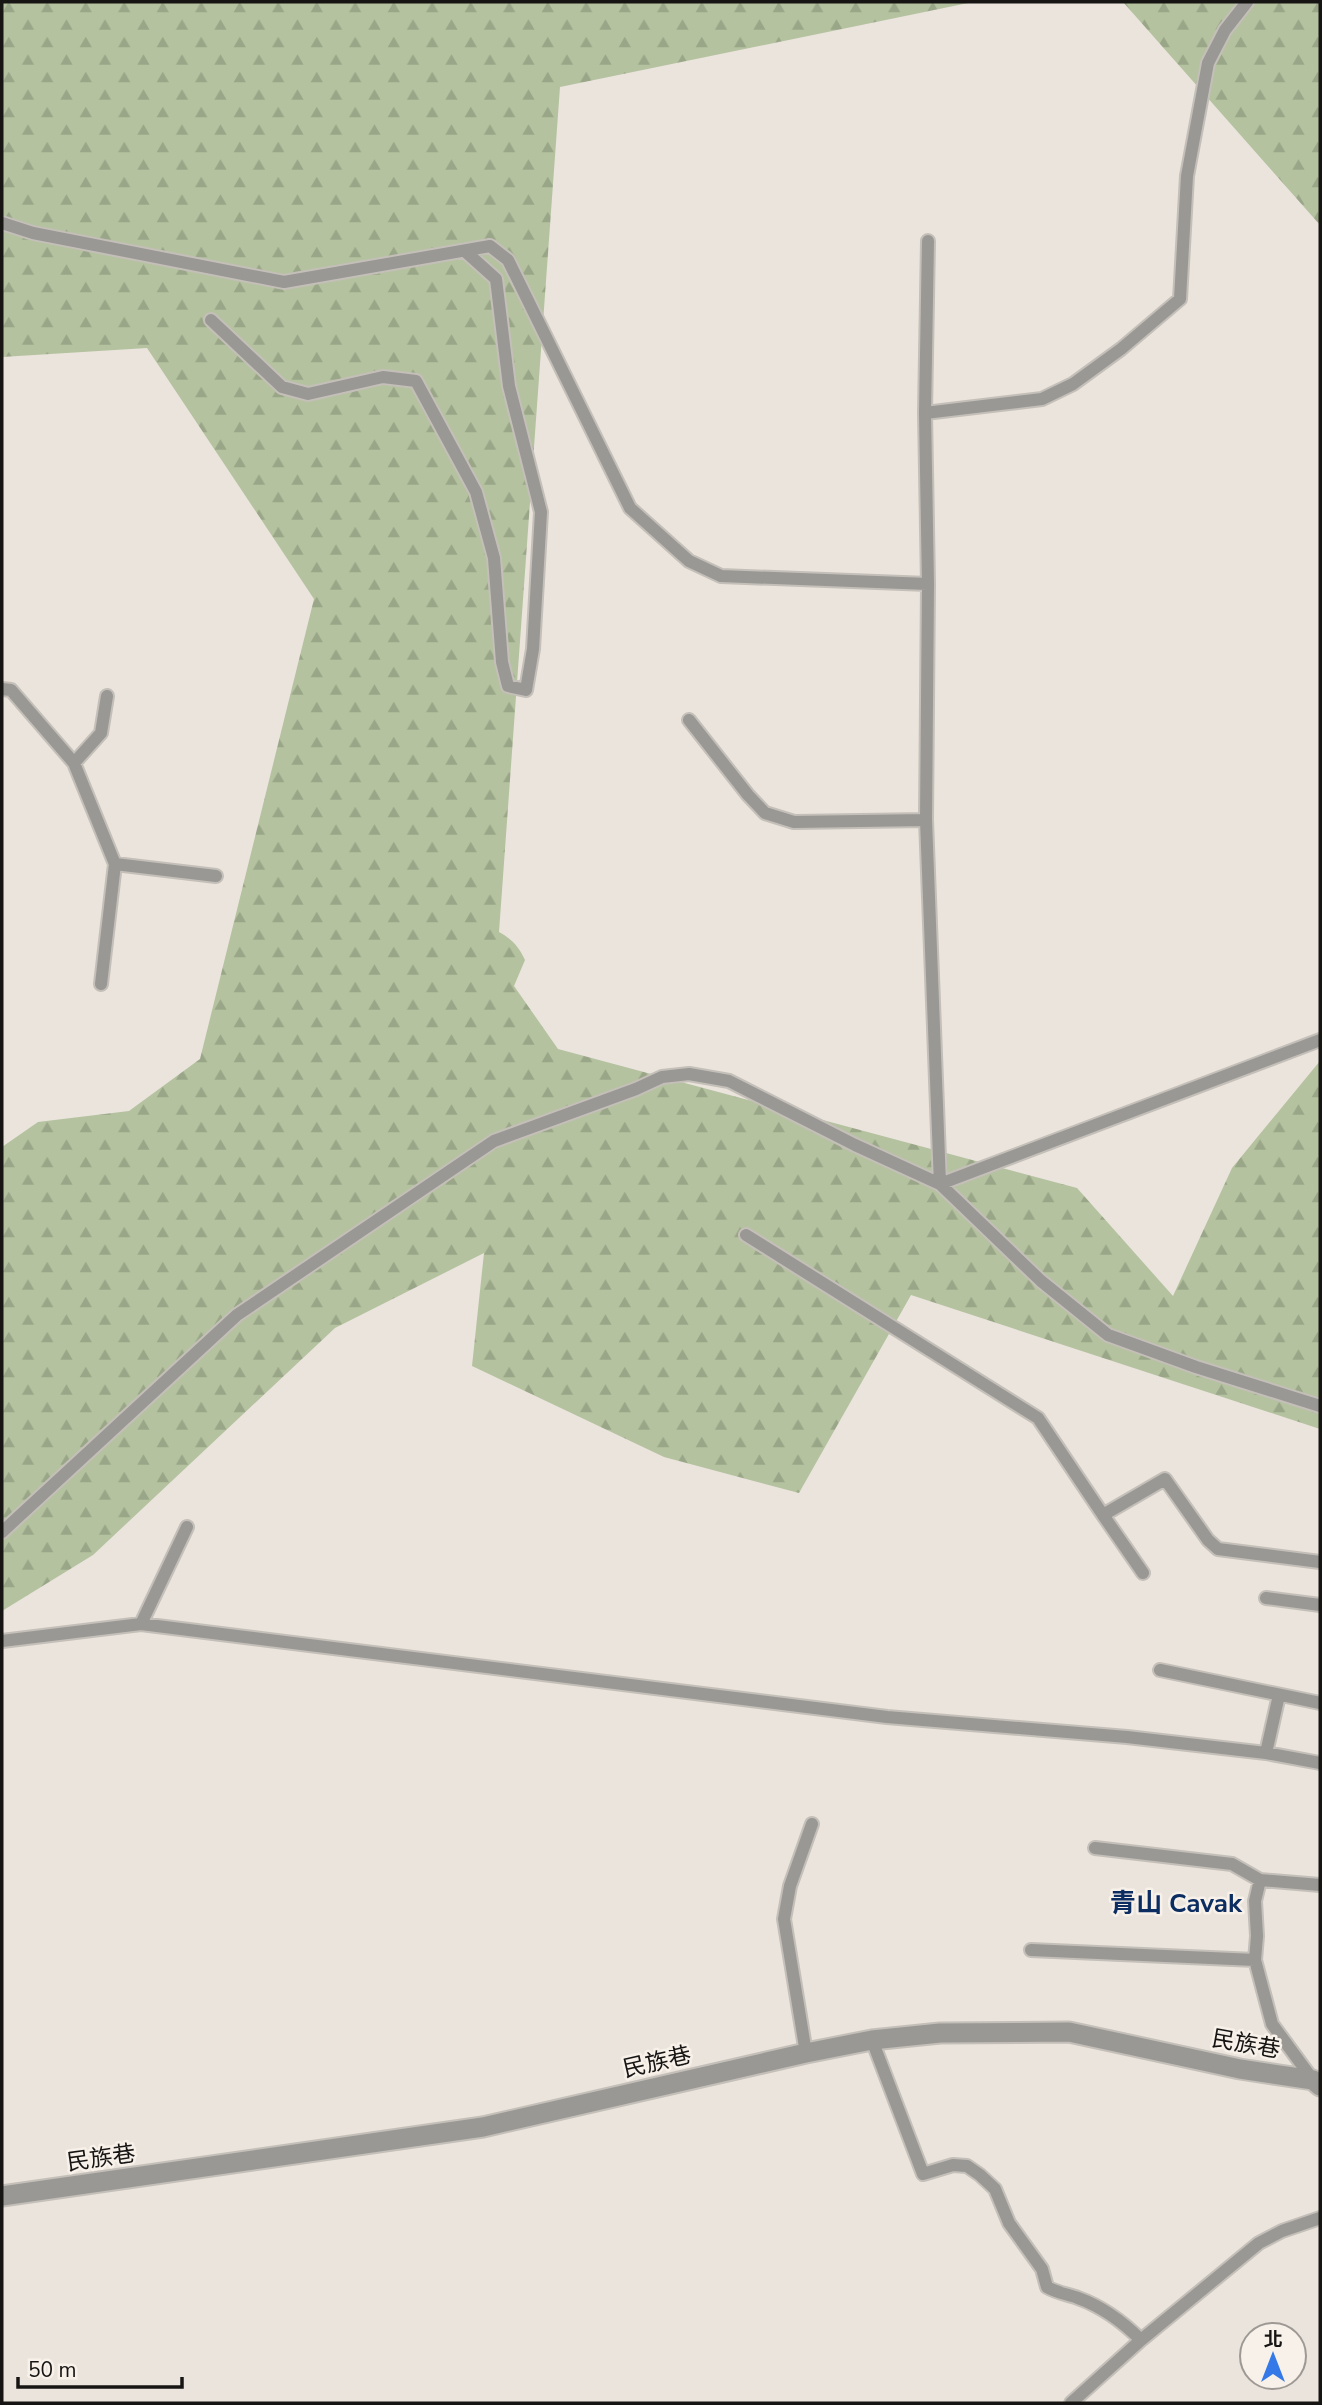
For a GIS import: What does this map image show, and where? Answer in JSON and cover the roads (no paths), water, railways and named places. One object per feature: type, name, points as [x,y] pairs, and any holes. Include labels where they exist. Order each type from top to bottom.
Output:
[{"type":"street","name":"民族巷","points":[[2,2196],[483,2127],[806,2053],[872,2040],[940,2033],[1069,2032],[1316,2083]]},
{"type":"lane","points":[[925,412],[1042,399],[1073,384],[1121,349],[1180,299],[1187,176],[1208,63],[1225,30],[1247,2]]},
{"type":"lane","points":[[2,223],[33,233],[284,282],[490,246],[508,260],[630,508],[689,561],[720,576],[928,584]]},
{"type":"lane","points":[[928,241],[925,412],[928,584],[926,820],[940,1184]]},
{"type":"lane","points":[[211,320],[282,387],[308,394],[383,377],[416,380],[476,492],[494,558],[502,662],[508,687],[526,690],[533,649],[541,512],[509,386],[496,279],[466,251]]},
{"type":"lane","points":[[2,689],[11,690],[74,764],[115,864],[101,984]]},
{"type":"lane","points":[[74,764],[101,733],[107,696]]},
{"type":"lane","points":[[689,720],[748,796],[765,813],[794,822],[926,820]]},
{"type":"lane","points":[[115,864],[216,876]]},
{"type":"lane","points":[[940,1184],[1320,1040]]},
{"type":"lane","points":[[2,1532],[237,1315],[494,1141],[662,1077],[689,1074],[729,1081],[855,1145],[940,1184],[1041,1280],[1108,1335],[1196,1367],[1320,1406]]},
{"type":"lane","points":[[746,1235],[1038,1418],[1143,1573]]},
{"type":"lane","points":[[1104,1515],[1165,1479],[1208,1540],[1218,1549],[1320,1562]]},
{"type":"lane","points":[[141,1624],[187,1527]]},
{"type":"lane","points":[[1266,1598],[1320,1605]]},
{"type":"lane","points":[[2,1641],[141,1624],[887,1717],[1127,1737],[1266,1752],[1320,1763]]},
{"type":"lane","points":[[1160,1670],[1320,1703]]},
{"type":"lane","points":[[1266,1752],[1279,1695]]},
{"type":"lane","points":[[806,2053],[783,1919],[790,1886],[813,1824]]},
{"type":"lane","points":[[1095,1848],[1233,1864],[1260,1880],[1320,1885]]},
{"type":"lane","points":[[1260,1880],[1255,1901],[1255,1960],[1272,2024],[1316,2083]]},
{"type":"lane","points":[[1031,1950],[1255,1960]]},
{"type":"lane","points":[[872,2040],[923,2174],[953,2165],[967,2166],[980,2175],[995,2189],[1009,2223],[1042,2269],[1047,2287],[1060,2294],[1077,2297],[1120,2319],[1141,2340]]},
{"type":"lane","points":[[1071,2403],[1141,2340],[1259,2243],[1282,2231],[1320,2218]]},
{"type":"district","name":"青山 Cavak","points":[[1176,1903]]}]
